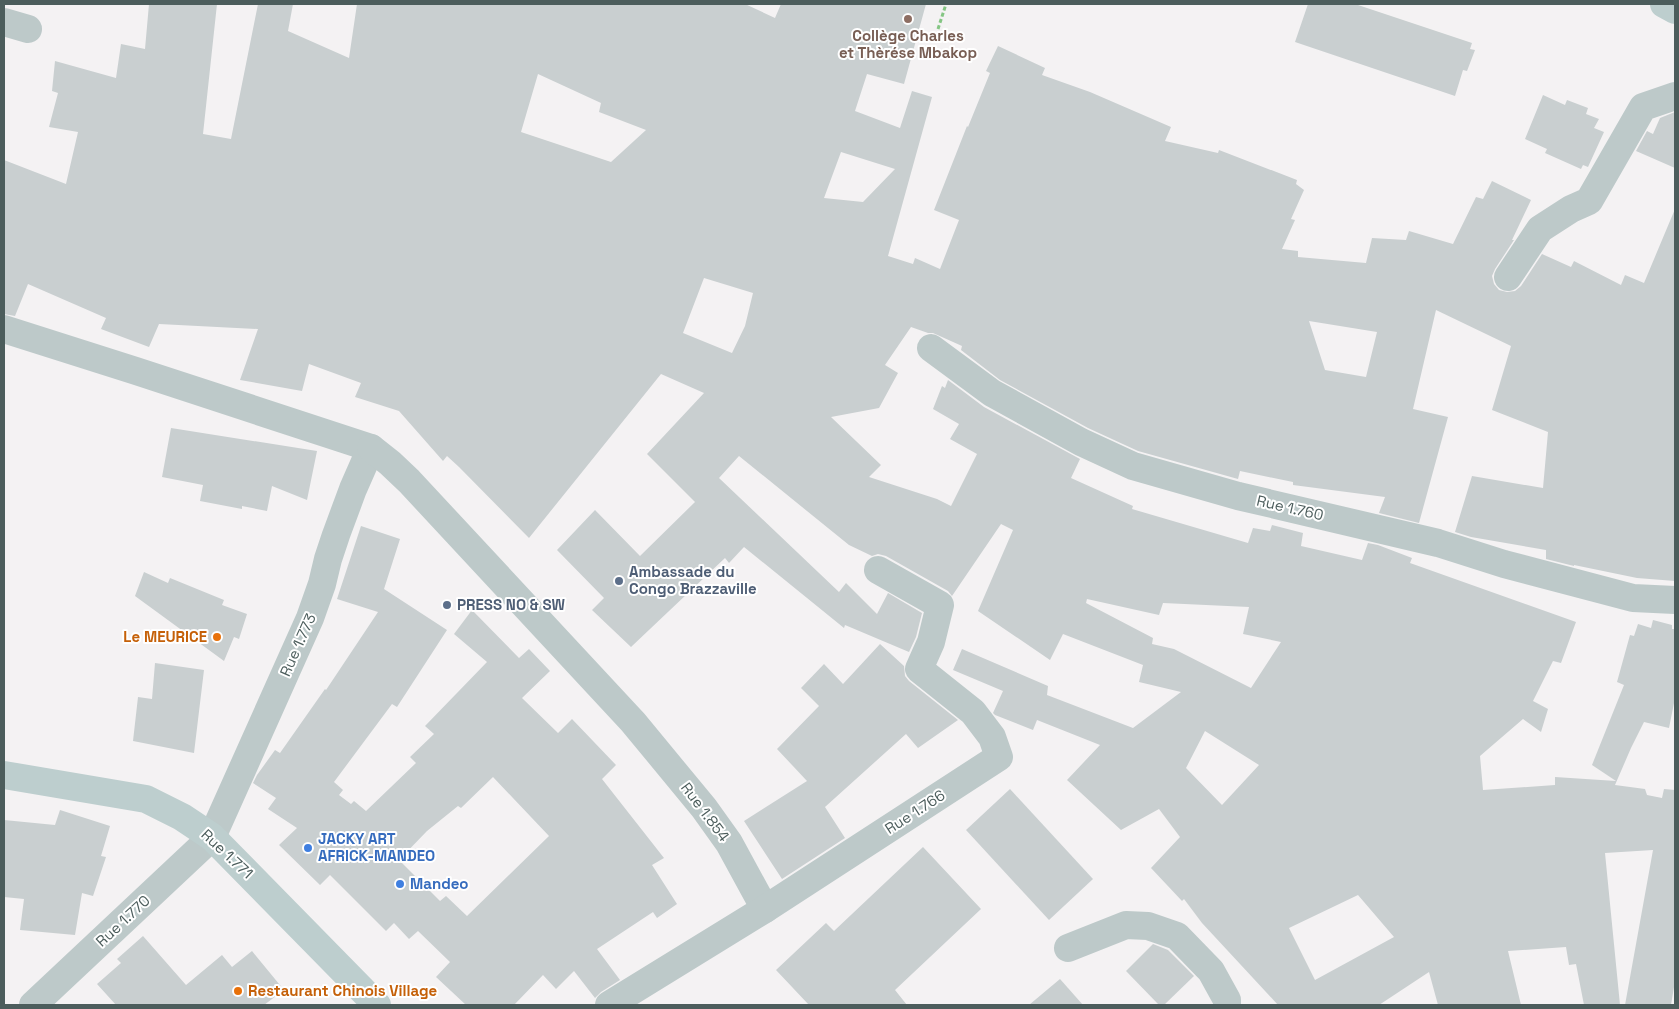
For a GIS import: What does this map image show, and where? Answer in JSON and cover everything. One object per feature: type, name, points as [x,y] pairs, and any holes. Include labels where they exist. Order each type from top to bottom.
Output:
[{"type":"street","points":[[1664,4],[1675,10]]},
{"type":"street","points":[[1508,277],[1540,229],[1571,209],[1589,201],[1643,107],[1675,96]]},
{"type":"street","points":[[4,329],[136,370],[371,448]]},
{"type":"street","name":"Rue 1.760","points":[[931,348],[992,393],[1081,442],[1133,466],[1238,496],[1438,543],[1504,564],[1633,598],[1675,600]]},
{"type":"street","name":"Rue 1.854","points":[[371,448],[409,481],[633,722],[704,808],[728,843],[765,909]]},
{"type":"street","name":"Rue 1.773","points":[[212,837],[310,618],[336,535],[371,448]]},
{"type":"street","name":"Rue 1.766","points":[[609,1005],[765,909],[999,757],[992,737],[973,712],[919,669],[932,642],[940,605],[878,570]]},
{"type":"street","name":"Rue 1.771","points":[[4,775],[146,799],[182,816],[212,837],[377,1005]]},
{"type":"street","name":"Rue 1.770","points":[[32,1005],[212,837]]},
{"type":"street","points":[[1068,948],[1126,925],[1148,926],[1177,936],[1211,971],[1227,1000],[1227,1005]]},
{"type":"path","points":[[938,29],[946,4]]},
{"type":"building","points":[[149,4],[217,4],[203,134],[231,139],[258,4],[293,4],[288,31],[349,58],[357,4],[745,4],[775,18],[781,4],[926,4],[904,84],[867,74],[855,111],[900,128],[912,91],[932,97],[888,256],[913,264],[915,258],[940,269],[959,220],[934,210],[990,73],[986,71],[998,46],[1045,68],[1042,75],[1090,92],[1171,127],[1165,141],[1218,153],[1219,150],[1297,180],[1296,184],[1304,190],[1291,219],[1295,220],[1282,249],[1298,251],[1298,257],[1366,263],[1372,238],[1406,240],[1409,231],[1453,244],[1476,197],[1483,199],[1492,181],[1531,200],[1512,240],[1514,240],[1492,276],[1494,284],[1499,290],[1515,291],[1521,286],[1542,254],[1571,267],[1574,261],[1621,285],[1625,275],[1644,283],[1675,209],[1675,581],[1637,578],[1574,566],[1546,559],[1546,550],[1471,537],[1455,532],[1472,476],[1543,488],[1548,432],[1492,410],[1511,346],[1436,310],[1413,409],[1448,417],[1419,523],[1379,513],[1385,497],[1293,485],[1293,482],[1240,471],[1238,479],[1138,451],[1088,428],[1000,380],[961,350],[962,346],[933,333],[911,327],[885,365],[898,373],[879,408],[831,417],[881,465],[869,477],[937,499],[951,506],[977,454],[950,439],[959,424],[933,409],[942,386],[945,388],[948,380],[984,407],[1080,459],[1071,478],[1133,506],[1132,509],[1248,543],[1253,528],[1270,531],[1272,525],[1303,533],[1301,546],[1362,560],[1368,543],[1378,545],[1412,558],[1410,563],[1576,622],[1561,663],[1553,661],[1533,701],[1548,709],[1541,732],[1523,719],[1480,756],[1483,790],[1555,785],[1555,777],[1616,781],[1592,765],[1624,685],[1617,682],[1630,635],[1634,636],[1638,624],[1651,628],[1653,620],[1672,625],[1672,629],[1675,629],[1675,698],[1669,728],[1644,722],[1615,785],[1645,789],[1647,795],[1662,798],[1664,789],[1675,790],[1675,981],[1671,1005],[1625,1005],[1653,850],[1605,853],[1620,1005],[1584,1005],[1576,964],[1569,965],[1566,947],[1508,951],[1521,1005],[1438,1005],[1429,972],[1379,1005],[1278,1005],[1202,923],[1184,899],[1182,901],[1151,868],[1180,837],[1159,809],[1121,830],[1067,780],[1100,745],[1037,720],[1033,730],[995,715],[993,713],[1003,691],[953,670],[962,649],[1048,686],[1047,695],[1133,728],[1181,692],[1139,682],[1143,665],[1063,634],[1050,660],[978,611],[1013,530],[1001,524],[952,596],[948,591],[886,556],[878,554],[872,556],[849,545],[739,456],[719,478],[839,592],[846,583],[877,614],[888,593],[922,613],[916,637],[909,652],[845,625],[844,628],[744,547],[729,563],[725,558],[631,647],[592,610],[604,598],[557,550],[595,510],[640,556],[695,502],[647,454],[704,393],[661,374],[529,538],[447,456],[443,461],[399,411],[355,397],[361,383],[309,364],[302,391],[240,380],[258,329],[159,324],[149,347],[101,329],[106,318],[28,284],[15,316],[4,314],[4,160],[66,184],[78,132],[49,127],[58,93],[52,91],[55,61],[116,78],[121,44],[145,49]],"holes":[[[538,74],[601,103],[599,112],[646,130],[611,162],[521,132]],[[841,152],[895,169],[863,202],[824,198]],[[704,278],[753,293],[745,326],[732,353],[683,333]],[[1309,321],[1377,332],[1366,377],[1325,370]],[[1087,599],[1159,615],[1163,603],[1249,607],[1243,634],[1281,642],[1251,688],[1174,649],[1152,644],[1153,638],[1086,603]],[[1205,731],[1259,765],[1222,805],[1186,768]],[[1358,895],[1394,937],[1315,980],[1289,928]]]},
{"type":"building","points":[[1308,4],[1355,4],[1472,43],[1470,49],[1475,50],[1467,71],[1463,70],[1455,96],[1295,42]]},
{"type":"building","points":[[1543,95],[1565,105],[1567,100],[1588,108],[1586,114],[1599,119],[1594,128],[1604,132],[1588,167],[1583,165],[1581,169],[1545,153],[1547,149],[1525,139]]},
{"type":"building","points":[[1675,112],[1675,168],[1636,151],[1647,131],[1653,134],[1660,118]]},
{"type":"building","points":[[171,428],[317,451],[307,500],[272,486],[267,511],[242,506],[242,509],[200,501],[203,485],[162,477]]},
{"type":"building","points":[[361,526],[400,539],[384,589],[447,630],[397,707],[392,704],[334,782],[343,790],[339,795],[351,804],[354,801],[366,811],[416,763],[410,757],[434,734],[425,726],[487,662],[454,634],[472,610],[519,658],[529,649],[550,671],[522,698],[558,733],[572,719],[616,765],[602,779],[664,858],[652,865],[677,904],[657,918],[653,912],[597,949],[620,980],[595,998],[574,971],[556,989],[543,975],[514,1005],[466,1005],[436,977],[450,962],[418,931],[409,939],[394,923],[386,931],[330,875],[320,885],[279,845],[297,828],[268,809],[276,798],[253,783],[275,750],[280,753],[326,690],[378,612],[337,599]],"holes":[[[493,777],[549,836],[467,916],[446,896],[440,901],[399,860],[427,831],[458,806],[461,808]]]},
{"type":"building","points":[[144,572],[168,583],[170,578],[224,600],[222,605],[247,614],[239,639],[234,637],[224,661],[135,596]]},
{"type":"building","points":[[880,644],[904,666],[905,676],[909,681],[958,720],[918,748],[906,734],[825,807],[845,838],[782,879],[744,821],[807,781],[777,749],[819,706],[801,688],[824,664],[843,684]]},
{"type":"building","points":[[155,663],[204,670],[194,753],[133,741],[138,697],[152,699]]},
{"type":"building","points":[[1010,789],[1093,879],[1049,920],[966,830]]},
{"type":"building","points":[[60,810],[110,826],[101,856],[106,857],[93,896],[82,893],[75,935],[20,930],[24,899],[4,897],[4,820],[55,825]]},
{"type":"building","points":[[923,847],[981,909],[895,990],[907,1005],[809,1005],[776,970],[826,923],[834,931]]},
{"type":"building","points":[[143,936],[186,985],[222,955],[232,967],[252,951],[284,990],[264,1005],[116,1005],[97,984],[121,963],[117,959]]},
{"type":"building","points":[[1153,944],[1168,950],[1194,976],[1164,1005],[1159,1005],[1126,971]]},
{"type":"building","points":[[1060,979],[1083,1005],[1029,1005]]},
{"type":"place","name":"Collège Charles et Thèrése Mbakop","points":[[908,19]]},
{"type":"place","name":"Ambassade du Congo Brazzaville","points":[[619,581]]},
{"type":"place","name":"PRESS NO & SW","points":[[447,605]]},
{"type":"place","name":"Le MEURICE","points":[[217,637]]},
{"type":"place","name":"JACKY ART AFRICK-MANDEO","points":[[308,848]]},
{"type":"place","name":"Mandeo","points":[[400,884]]},
{"type":"place","name":"Restaurant Chinois Village","points":[[238,991]]}]
